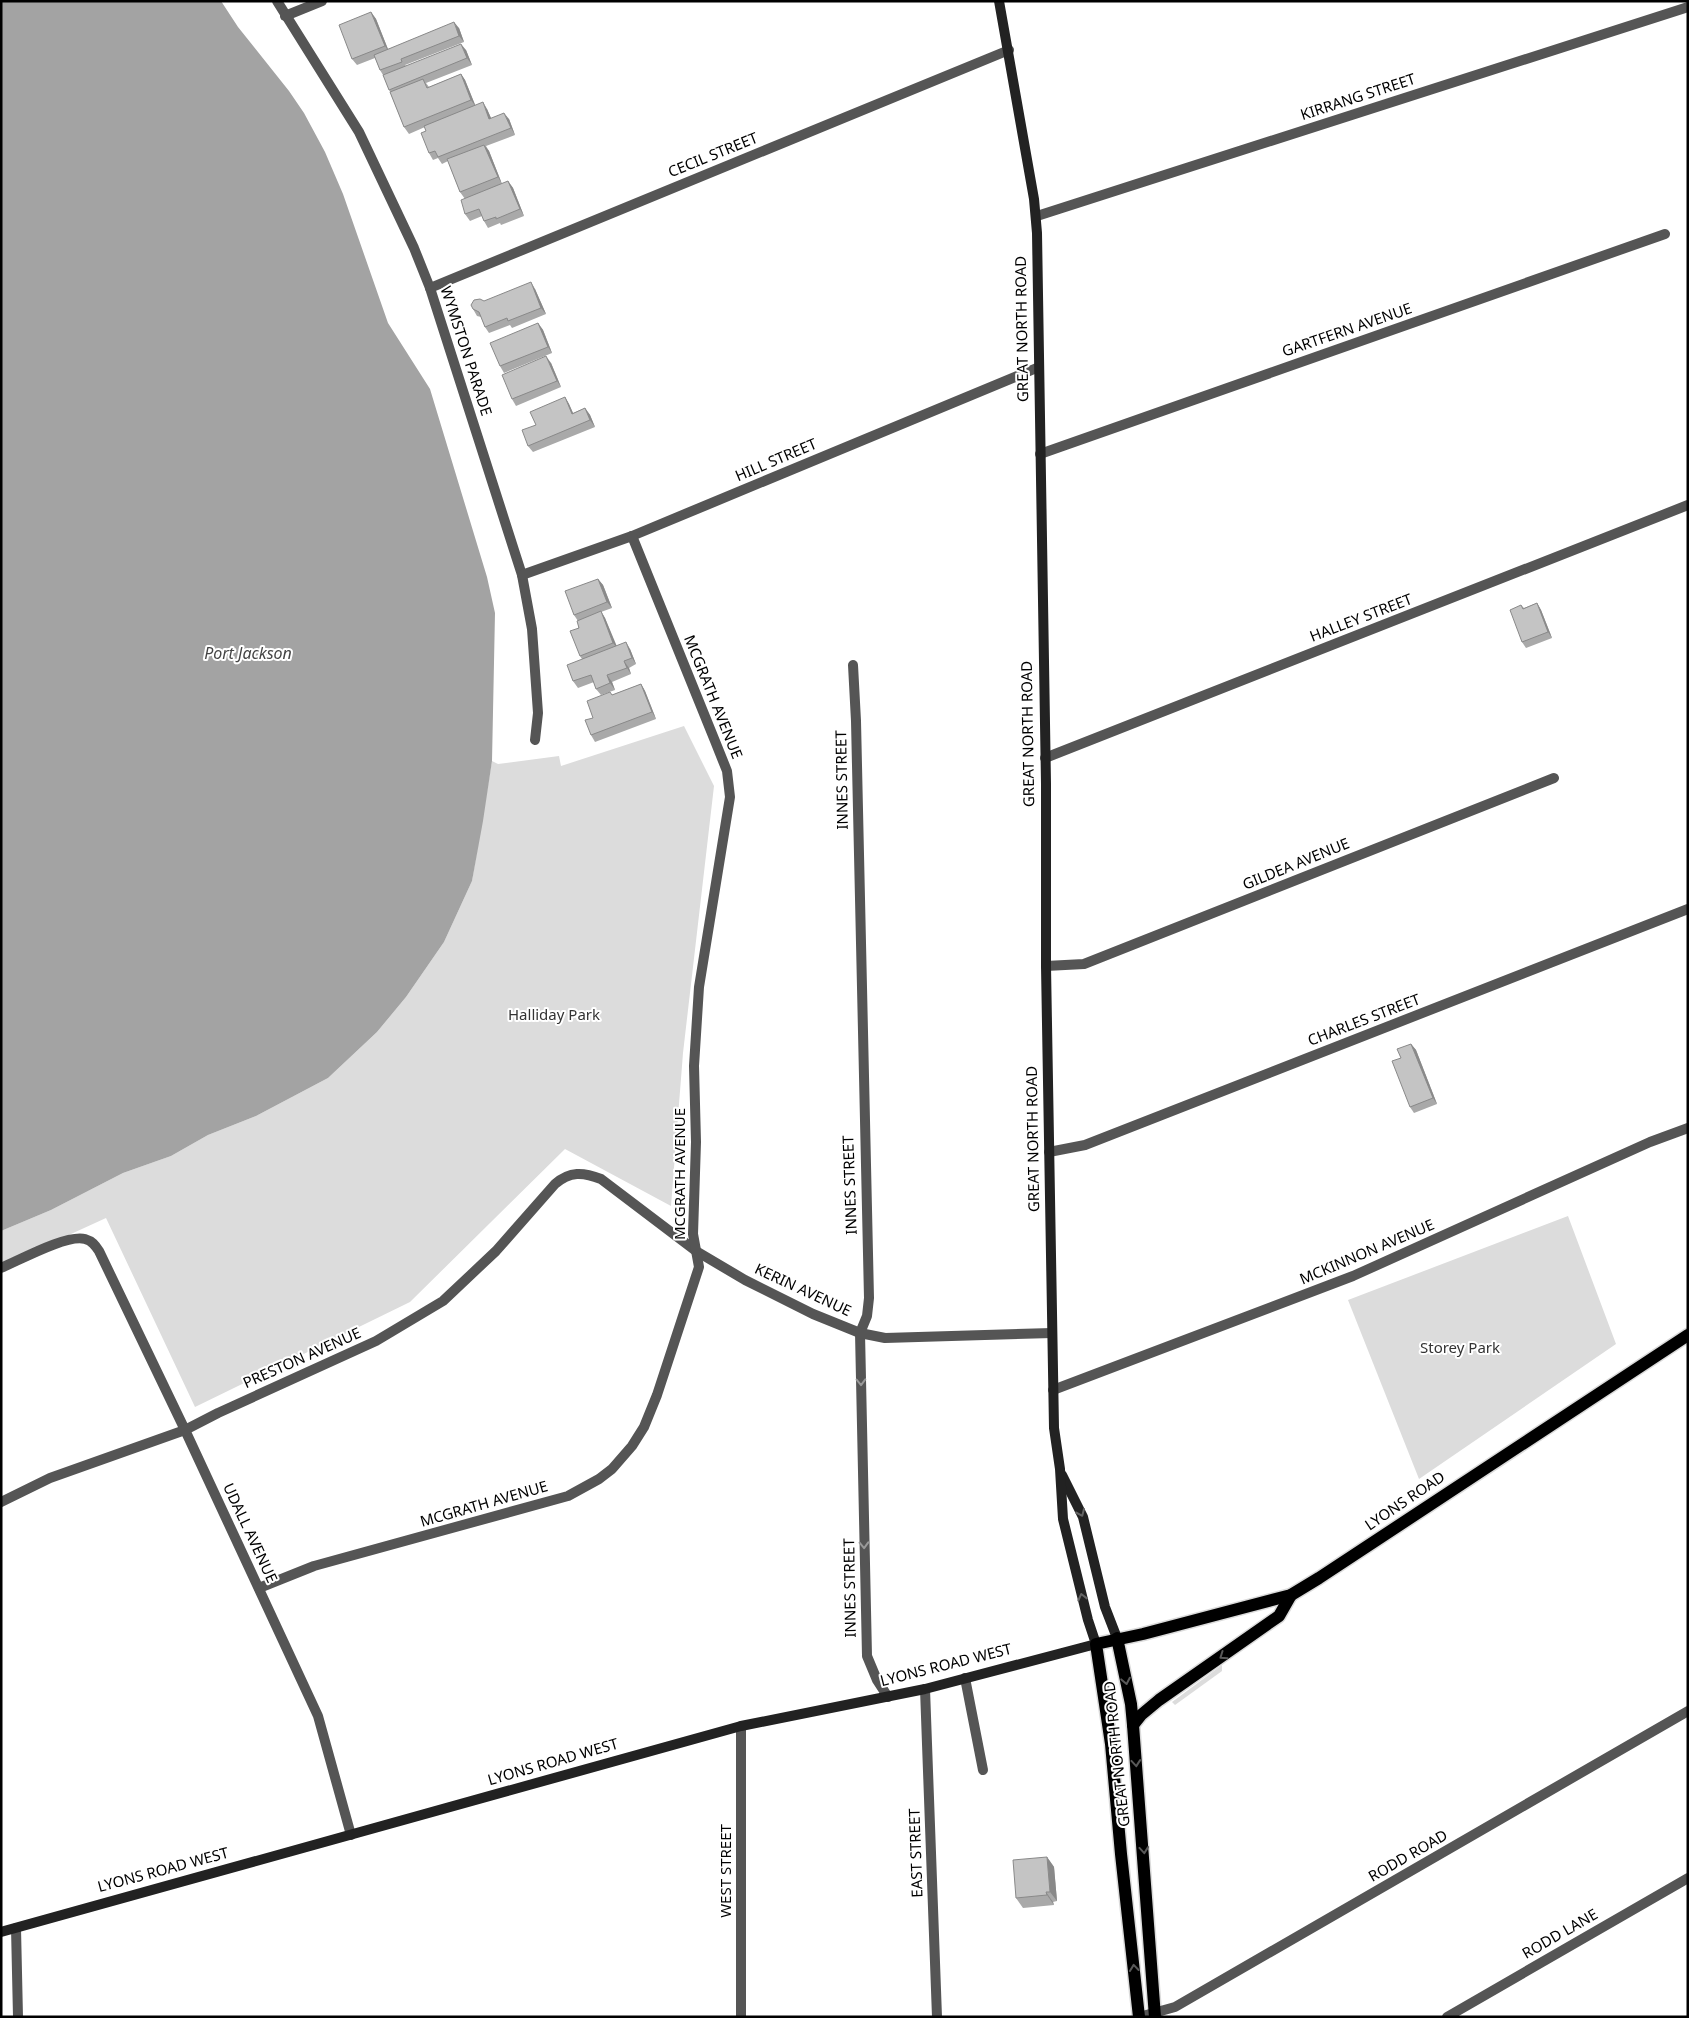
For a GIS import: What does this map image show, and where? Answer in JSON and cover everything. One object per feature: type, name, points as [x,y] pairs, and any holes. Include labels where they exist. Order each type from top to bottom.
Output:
[{"type":"main road","name":"GREAT NORTH ROAD","points":[[999,1],[1037,216],[1046,966],[1054,1428],[1060,1469],[1063,1519],[1088,1620],[1096,1644],[1111,1744],[1122,1870],[1139,2017]]},
{"type":"main road","name":"LYONS ROAD","points":[[1117,1638],[1144,1634],[1291,1594],[1319,1578],[1688,1335]]},
{"type":"main road","name":"GREAT NORTH ROAD","points":[[1060,1469],[1084,1518],[1104,1607],[1117,1638],[1131,1704],[1155,2015]]},
{"type":"main road","points":[[1133,1725],[1141,1715],[1159,1700],[1279,1616],[1291,1594]]},
{"type":"main road","name":"LYONS ROAD WEST","points":[[1,1932],[741,1726],[926,1689],[1117,1638]]},
{"type":"street","name":"WYMSTON PARADE","points":[[277,1],[359,132],[414,248],[430,288],[522,574],[532,629],[538,713],[535,740]]},
{"type":"street","points":[[285,16],[322,1]]},
{"type":"street","name":"KIRRANG STREET","points":[[1037,216],[1688,7]]},
{"type":"street","name":"CECIL STREET","points":[[430,288],[1009,50]]},
{"type":"street","name":"GARTFERN AVENUE","points":[[1040,454],[1664,234]]},
{"type":"street","name":"HILL STREET","points":[[522,574],[632,536],[1039,367]]},
{"type":"street","name":"HALLEY STREET","points":[[1045,758],[1688,505]]},
{"type":"street","name":"MCGRATH AVENUE","points":[[259,1588],[314,1566],[568,1496],[599,1480],[632,1446],[644,1427],[654,1403],[698,1268],[693,1234],[696,1142],[694,1066],[699,987],[730,797],[727,771],[632,536]]},
{"type":"street","name":"INNES STREET","points":[[853,665],[856,721],[869,1298],[867,1316],[860,1333],[867,1656],[877,1680],[888,1697]]},
{"type":"street","name":"GILDEA AVENUE","points":[[1046,966],[1084,964],[1554,778]]},
{"type":"street","name":"CHARLES STREET","points":[[1049,1152],[1085,1145],[1688,909]]},
{"type":"street","name":"MCKINNON AVENUE","points":[[1053,1390],[1353,1276],[1650,1142],[1688,1128]]},
{"type":"street","name":"KERIN AVENUE","points":[[573,1174],[586,1173],[601,1179],[696,1252],[745,1280],[813,1314],[860,1333],[885,1338],[1052,1333]]},
{"type":"street","name":"PRESTON AVENUE","points":[[1,1502],[50,1478],[185,1430],[376,1341],[443,1301],[496,1251],[555,1184],[573,1174]]},
{"type":"street","name":"UDALL AVENUE","points":[[1,1268],[66,1240],[83,1238],[92,1242],[99,1251],[185,1430],[318,1716],[351,1835]]},
{"type":"street","points":[[965,1678],[983,1770]]},
{"type":"street","name":"EAST STREET","points":[[926,1689],[937,2017]]},
{"type":"street","name":"RODD ROAD","points":[[1139,2017],[1155,2015],[1175,2007],[1688,1711]]},
{"type":"street","name":"WEST STREET","points":[[741,1726],[742,2017]]},
{"type":"street","name":"RODD LANE","points":[[1447,2017],[1688,1878]]},
{"type":"street","points":[[16,1928],[18,2017]]},
{"type":"green space","name":"Halliday Park","points":[[684,726],[714,786],[683,1053],[671,1206],[565,1149],[410,1302],[195,1407],[106,1218],[1,1266],[1,1231],[51,1210],[123,1173],[171,1156],[208,1135],[256,1116],[328,1078],[377,1032],[406,997],[444,942],[472,881],[492,761],[498,764],[559,756],[561,766]]},
{"type":"green space","name":"Storey Park","points":[[1568,1216],[1616,1344],[1419,1479],[1348,1300]]},
{"type":"green space","points":[[1222,1665],[1222,1671],[1175,1705],[1172,1702]]},
{"type":"water","name":"Port Jackson","points":[[1,1],[221,1],[238,27],[289,91],[304,113],[325,152],[343,194],[388,323],[430,389],[487,577],[495,613],[492,761],[472,881],[444,942],[406,997],[377,1032],[328,1078],[256,1116],[208,1135],[171,1156],[123,1173],[51,1210],[1,1231]]},
{"type":"building","points":[[371,12],[385,46],[352,59],[339,25]]},
{"type":"building","points":[[454,22],[459,36],[401,59],[402,62],[380,70],[374,55]]},
{"type":"building","points":[[461,44],[467,58],[389,90],[383,75]]},
{"type":"building","points":[[461,74],[471,100],[404,127],[390,92],[423,79],[427,88]]},
{"type":"building","points":[[483,102],[489,119],[504,113],[511,128],[438,157],[435,151],[429,153],[421,133],[426,131],[424,126]]},
{"type":"building","points":[[484,145],[498,177],[460,192],[447,159]]},
{"type":"building","points":[[508,181],[520,209],[496,219],[496,217],[484,221],[479,209],[465,214],[461,200]]},
{"type":"building","points":[[531,282],[541,308],[508,321],[507,318],[485,327],[479,312],[473,309],[471,305],[474,300],[480,299],[484,301]]},
{"type":"building","points":[[538,323],[548,347],[500,366],[490,343]]},
{"type":"building","points":[[546,356],[557,381],[512,399],[502,375]]},
{"type":"building","points":[[565,397],[572,414],[585,408],[590,420],[528,446],[522,430],[536,425],[530,412]]},
{"type":"building","points":[[598,579],[607,602],[574,615],[565,591]]},
{"type":"building","points":[[1537,603],[1548,632],[1522,642],[1510,610],[1521,605],[1523,609]]},
{"type":"building","points":[[601,611],[613,643],[580,656],[570,631],[579,628],[577,621]]},
{"type":"building","points":[[626,642],[632,658],[624,661],[627,668],[607,675],[610,683],[596,689],[591,675],[573,681],[567,665]]},
{"type":"building","points":[[641,684],[652,712],[591,735],[585,720],[593,718],[587,701],[610,692],[612,695]]},
{"type":"building","points":[[1411,1044],[1433,1098],[1410,1107],[1392,1061],[1401,1058],[1397,1049]]},
{"type":"building","points":[[1047,1857],[1050,1892],[1046,1892],[1047,1895],[1016,1898],[1013,1860]]}]
